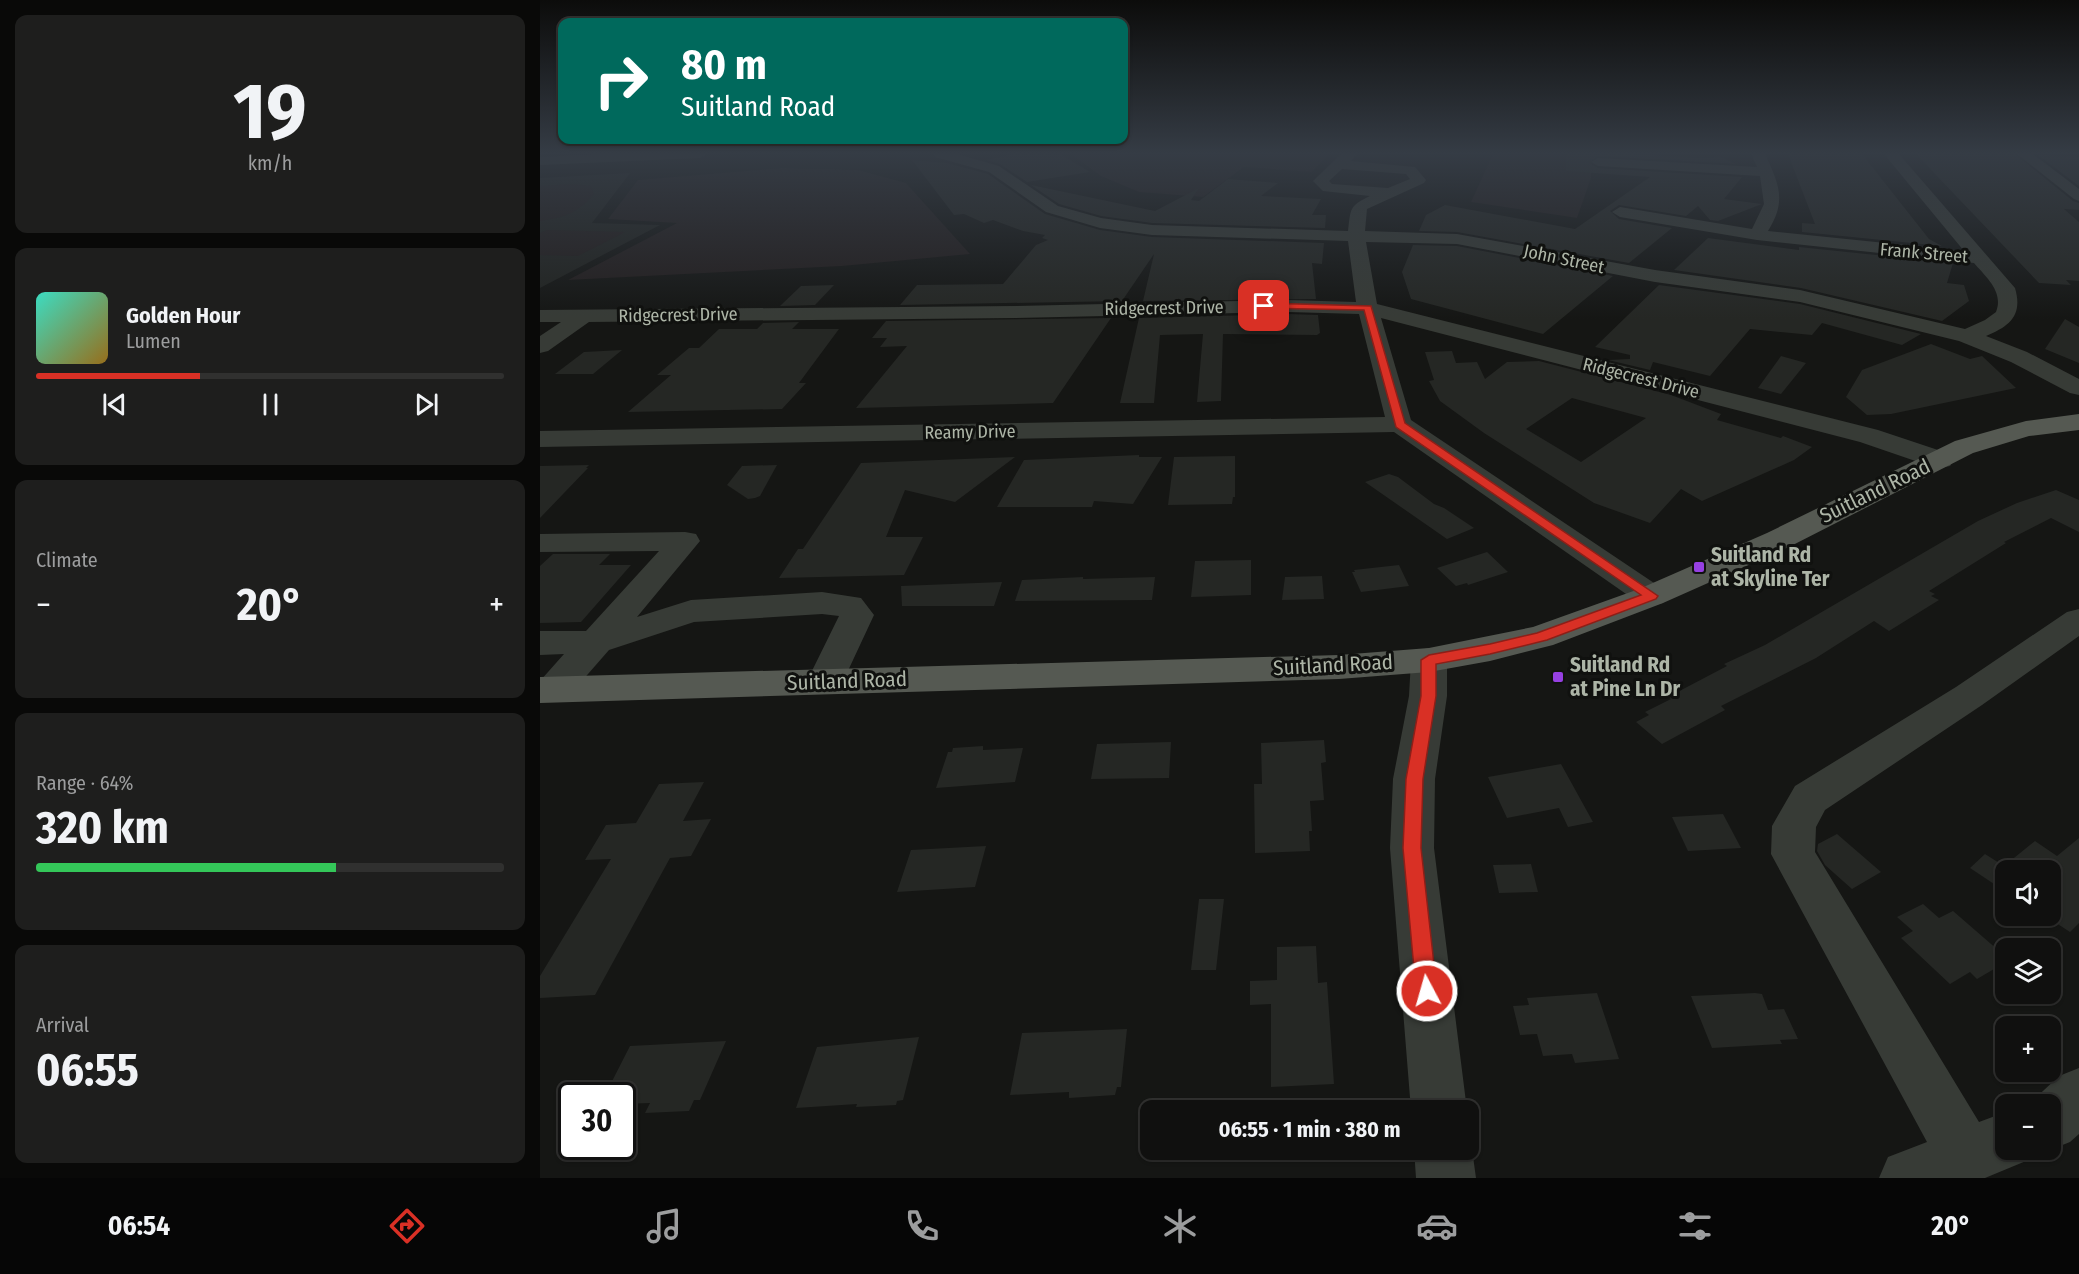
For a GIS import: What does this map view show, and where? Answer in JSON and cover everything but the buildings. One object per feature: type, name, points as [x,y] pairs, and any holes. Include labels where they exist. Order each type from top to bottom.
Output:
[{"type":"main road","name":"Suitland Road","points":[[547,690],[1339,667],[1429,660],[1541,637],[1651,596],[1778,540],[1964,447],[2026,429],[2079,422]]},
{"type":"street","name":"John Street","points":[[1052,209],[1100,223],[1152,230],[1456,239],[1655,276],[1800,296],[1967,336],[2019,357],[2079,388]]},
{"type":"street","points":[[1359,209],[1356,235],[1368,308],[1400,424],[1651,596]]},
{"type":"street","points":[[1757,235],[1771,215],[1772,209]]},
{"type":"street","points":[[1938,209],[2005,288],[2010,301],[2010,308],[2000,320],[1967,336]]},
{"type":"street","name":"Frank Street","points":[[1620,212],[1757,235],[1979,258]]},
{"type":"street","name":"Ridgecrest Drive","points":[[540,316],[1016,312],[1288,306],[1368,308],[1857,433],[1940,460]]},
{"type":"street","points":[[540,346],[584,316]]},
{"type":"street","name":"Reamy Drive","points":[[540,439],[1400,424]]},
{"type":"street","points":[[540,543],[685,541],[596,642],[547,690]]},
{"type":"street","points":[[540,643],[596,642],[691,611],[822,603],[849,606],[857,615],[826,681]]},
{"type":"street","points":[[1909,1178],[1986,1148],[1793,854],[1794,826],[1810,798],[1969,696],[2079,620]]},
{"type":"street","points":[[1429,660],[1428,696],[1414,779],[1412,848],[1438,1100]]},
{"type":"street","points":[[2061,1112],[2079,1096]]},
{"type":"street","points":[[1444,1160],[1446,1178]]},
{"type":"shaded area","points":[[540,209],[603,209],[592,223],[660,225],[540,288]]},
{"type":"shaded area","points":[[540,209],[578,209],[570,214],[540,221]]},
{"type":"shaded area","points":[[616,209],[929,209],[970,254],[842,266],[568,280],[677,223],[608,219]]},
{"type":"shaded area","points":[[1517,209],[1580,209],[1577,218]]},
{"type":"shaded area","points":[[547,230],[625,232],[578,256],[540,255],[540,233]]},
{"type":"place","name":"Suitland Rd at Skyline Ter","points":[[1699,567]]},
{"type":"place","name":"Suitland Rd at Pine Ln Dr","points":[[1558,677]]},
{"type":"route","points":[[1264,306],[1368,308],[1400,424],[1651,596],[1541,637],[1429,660],[1428,696],[1414,779],[1412,848],[1427,991]]}]
